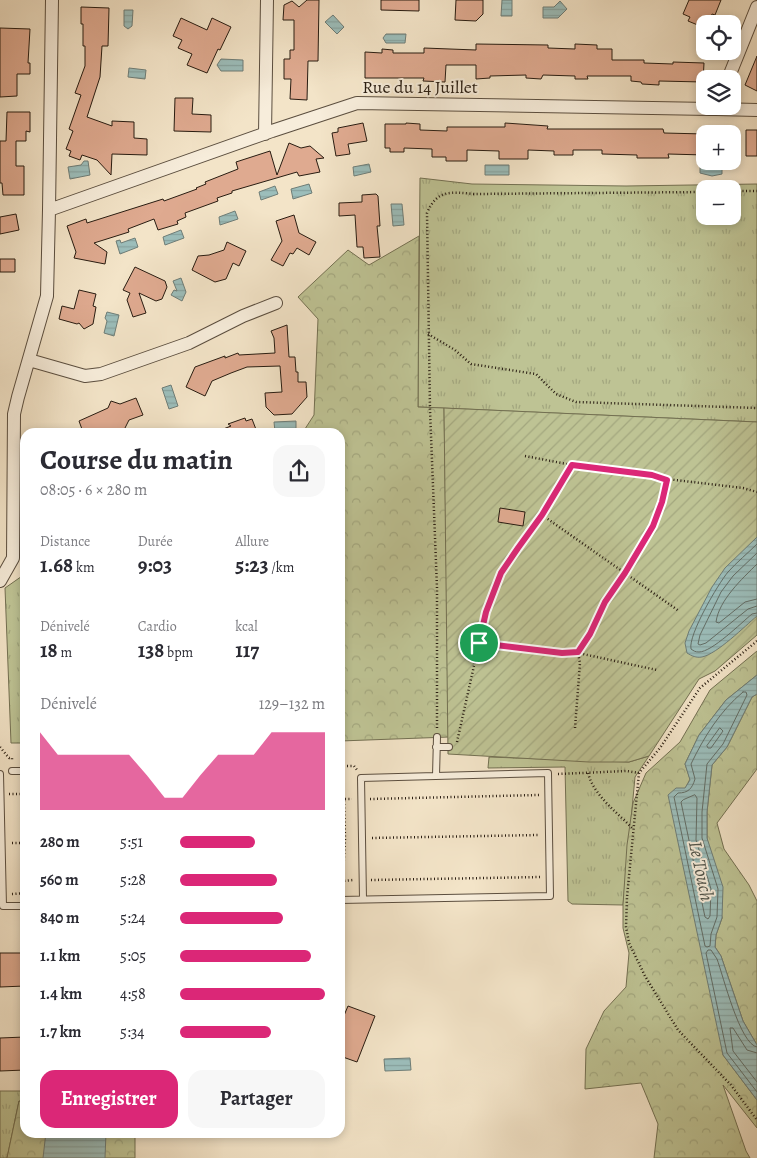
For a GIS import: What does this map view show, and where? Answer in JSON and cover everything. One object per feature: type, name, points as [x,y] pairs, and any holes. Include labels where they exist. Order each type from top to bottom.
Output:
[{"type":"street","points":[[0,581],[13,558],[14,414],[47,296],[52,0]]},
{"type":"street","points":[[265,134],[267,0]]},
{"type":"street","points":[[732,70],[757,7]]},
{"type":"street","name":"Rue du 14 Juillet","points":[[49,210],[357,103],[696,108]]},
{"type":"street","name":"Rue du 14 Juillet","points":[[741,109],[757,110]]},
{"type":"street","points":[[29,360],[85,376],[101,374],[189,343],[243,316],[276,303]]},
{"type":"street","points":[[0,565],[10,555],[13,548]]},
{"type":"lane","points":[[436,776],[437,737]]},
{"type":"lane","points":[[436,747],[449,746]]},
{"type":"lane","points":[[12,772],[20,771]]},
{"type":"lane","points":[[345,900],[550,896],[548,773],[361,778],[363,899]]},
{"type":"lane","points":[[0,774],[3,906],[20,906]]},
{"type":"path","points":[[741,191],[757,190]]},
{"type":"path","points":[[437,737],[438,588],[428,334],[427,213],[431,203],[447,192],[494,194],[696,192]]},
{"type":"path","points":[[428,334],[455,350],[471,364],[536,374],[556,394],[576,402],[757,408]]},
{"type":"path","points":[[525,456],[572,465],[652,475],[667,480],[743,488],[757,492]]},
{"type":"path","points":[[449,746],[458,742],[486,612],[501,573],[542,515],[572,465]]},
{"type":"path","points":[[575,728],[580,663],[578,652],[590,634],[605,602],[653,526],[662,502],[667,480]]},
{"type":"path","points":[[542,515],[679,611]]},
{"type":"path","points":[[757,641],[700,688],[660,748],[639,773],[626,904],[626,927],[629,943],[645,976],[678,1030],[731,1085],[757,1120]]},
{"type":"path","points":[[479,643],[562,653],[578,652],[657,670]]},
{"type":"path","points":[[0,747],[9,758],[12,758],[12,772]]},
{"type":"path","points":[[345,766],[354,766],[361,778]]},
{"type":"path","points":[[566,774],[627,771],[639,773]]},
{"type":"path","points":[[588,773],[598,793],[633,829]]},
{"type":"path","points":[[1,794],[20,794]]},
{"type":"path","points":[[345,799],[548,795]]},
{"type":"path","points":[[345,839],[549,835]]},
{"type":"path","points":[[345,881],[550,876]]},
{"type":"green space","points":[[420,178],[472,184],[696,185],[696,225],[741,225],[741,184],[757,184],[757,422],[418,407]]},
{"type":"green space","points":[[419,236],[418,407],[444,408],[449,737],[345,741],[345,428],[306,428],[314,415],[318,319],[298,297],[348,250],[369,265]]},
{"type":"green space","points":[[444,408],[757,422],[757,635],[715,671],[699,679],[649,756],[629,762],[589,762],[448,754]]},
{"type":"green space","points":[[20,578],[20,743],[11,743],[5,588]]},
{"type":"green space","points":[[757,651],[757,675],[726,700],[699,735],[685,764],[690,779],[685,789],[723,1055],[757,1100],[757,1128],[723,1085],[750,1158],[654,1158],[658,1124],[641,1083],[585,1089],[586,1049],[604,1011],[626,987],[629,953],[623,928],[623,905],[627,845],[633,803],[646,773],[680,742],[710,690]]},
{"type":"green space","points":[[757,694],[757,769],[717,823],[724,849],[749,885],[757,901],[757,1045],[743,1021],[721,956],[715,947],[716,935],[722,918],[707,838],[707,812],[712,765],[727,747],[752,697]]},
{"type":"green space","points":[[649,756],[635,777],[623,905],[572,904],[568,901],[565,767],[488,768],[489,757],[629,762]]},
{"type":"green space","points":[[0,1091],[20,1091],[20,1101],[7,1158],[0,1158]]},
{"type":"green space","points":[[19,1101],[20,1138],[135,1138],[135,1158],[7,1158]]},
{"type":"water","points":[[502,0],[512,0],[512,16],[501,16]]},
{"type":"water","points":[[560,1],[567,9],[558,18],[543,18],[543,7],[554,7]]},
{"type":"water","points":[[124,10],[133,10],[132,26],[128,29],[124,26]]},
{"type":"water","points":[[333,15],[344,27],[337,34],[325,22]]},
{"type":"water","points":[[386,34],[406,34],[405,43],[386,43],[383,38]]},
{"type":"water","points":[[221,59],[243,60],[243,71],[221,71],[217,65]]},
{"type":"water","points":[[129,68],[146,70],[145,79],[128,77]]},
{"type":"water","points":[[84,161],[88,161],[90,175],[70,179],[68,167],[81,165]]},
{"type":"water","points":[[369,164],[371,172],[354,176],[353,167]]},
{"type":"water","points":[[485,165],[509,165],[509,175],[485,175]]},
{"type":"water","points":[[700,170],[722,170],[722,174],[712,176],[700,173]]},
{"type":"water","points":[[309,184],[312,193],[293,199],[291,189]]},
{"type":"water","points":[[275,186],[278,194],[261,200],[259,192]]},
{"type":"water","points":[[391,204],[402,204],[404,225],[393,226]]},
{"type":"water","points":[[235,211],[238,219],[220,225],[219,217]]},
{"type":"water","points":[[181,230],[184,238],[165,245],[163,237]]},
{"type":"water","points":[[135,238],[138,247],[120,254],[116,241],[120,240],[121,243]]},
{"type":"water","points":[[181,278],[186,292],[182,301],[171,295],[174,290],[177,291],[173,281]]},
{"type":"water","points":[[107,312],[119,315],[114,336],[104,333]]},
{"type":"water","points":[[171,385],[178,406],[169,409],[162,388]]},
{"type":"water","points":[[296,421],[296,428],[275,428],[274,422]]},
{"type":"water","points":[[757,537],[757,616],[715,651],[702,657],[692,656],[687,653],[685,643],[689,631],[712,587],[725,568]]},
{"type":"water","name":"Le Touch","points":[[757,675],[757,694],[752,697],[727,747],[712,765],[707,812],[707,838],[723,887],[722,918],[716,935],[715,947],[721,956],[743,1021],[757,1045],[757,1100],[723,1055],[668,795],[676,788],[685,788],[690,780],[685,764],[699,735],[726,700]]},
{"type":"water","points":[[410,1058],[411,1070],[385,1071],[384,1059]]},
{"type":"water","points":[[45,1138],[106,1138],[105,1158],[43,1158]]},
{"type":"building","points":[[307,0],[319,0],[318,61],[308,61],[307,100],[290,99],[291,79],[284,79],[284,59],[290,59],[290,50],[294,50],[294,20],[283,20],[284,5],[292,1],[299,7]]},
{"type":"building","points":[[381,0],[419,0],[419,11],[381,10]]},
{"type":"building","points":[[456,0],[483,0],[483,14],[476,21],[455,20]]},
{"type":"building","points":[[689,0],[721,0],[715,15],[696,15],[696,24],[688,21],[690,17],[683,14]]},
{"type":"building","points":[[81,7],[109,8],[108,46],[102,46],[100,77],[87,117],[112,126],[112,121],[134,122],[134,138],[147,139],[147,155],[112,154],[111,175],[97,160],[82,155],[80,160],[69,156],[71,151],[66,149],[73,131],[69,129],[81,95],[75,93],[85,66]]},
{"type":"building","points":[[181,18],[207,30],[212,18],[231,27],[207,73],[187,65],[192,54],[178,48],[182,40],[173,36]]},
{"type":"building","points":[[0,28],[30,29],[28,63],[30,63],[30,74],[17,74],[17,96],[0,97]]},
{"type":"building","points":[[476,44],[548,45],[548,48],[575,49],[575,44],[597,45],[597,49],[612,49],[612,60],[644,60],[644,63],[673,64],[673,62],[704,63],[704,70],[696,70],[696,82],[659,81],[659,85],[631,81],[631,76],[587,76],[588,79],[575,79],[575,76],[543,75],[541,79],[526,78],[526,75],[490,76],[490,78],[476,79],[476,65],[446,65],[445,82],[423,81],[424,78],[365,78],[365,52],[382,53],[382,49],[393,50],[393,53],[424,53],[424,48],[476,50]]},
{"type":"building","points":[[757,56],[757,91],[745,85]]},
{"type":"building","points":[[175,98],[193,98],[192,114],[211,115],[211,132],[174,131]]},
{"type":"building","points":[[7,112],[30,112],[30,132],[26,131],[26,141],[16,141],[16,166],[24,166],[24,195],[3,195],[2,183],[0,183],[0,141],[6,141]]},
{"type":"building","points":[[363,123],[367,141],[348,144],[350,154],[336,156],[332,133],[338,132],[338,128]]},
{"type":"building","points":[[505,123],[548,126],[547,129],[663,129],[664,133],[696,134],[696,155],[668,154],[669,158],[637,158],[637,155],[602,154],[602,150],[573,150],[573,155],[554,155],[554,151],[528,150],[528,159],[499,159],[499,151],[467,150],[467,161],[446,161],[446,157],[432,157],[432,149],[404,148],[404,152],[390,152],[390,148],[385,148],[385,124],[420,124],[420,130],[447,131],[447,127],[505,127]]},
{"type":"building","points":[[746,130],[757,130],[757,156],[746,156]]},
{"type":"building","points":[[289,143],[301,148],[310,146],[324,158],[316,159],[320,172],[299,176],[297,172],[232,191],[232,193],[217,198],[218,201],[185,213],[186,217],[177,221],[178,224],[158,230],[154,219],[128,229],[129,232],[94,243],[107,252],[105,264],[74,258],[76,252],[67,226],[86,219],[87,223],[163,199],[164,201],[197,189],[206,184],[205,182],[238,169],[236,162],[270,151],[277,175]]},
{"type":"building","points":[[376,194],[378,196],[380,226],[377,226],[380,257],[364,258],[363,247],[357,247],[355,215],[339,216],[339,203],[362,202],[362,195]]},
{"type":"building","points":[[16,214],[19,230],[0,234],[0,217]]},
{"type":"building","points":[[294,215],[299,233],[316,242],[309,255],[297,248],[293,254],[290,253],[283,266],[271,260],[282,241],[276,221]]},
{"type":"building","points":[[227,242],[246,251],[239,266],[233,263],[226,279],[215,282],[192,270],[198,256],[224,250]]},
{"type":"building","points":[[0,259],[15,259],[15,272],[0,272]]},
{"type":"building","points":[[135,267],[165,281],[167,287],[162,299],[156,301],[139,293],[146,313],[133,317],[127,300],[130,293],[123,290]]},
{"type":"building","points":[[79,290],[96,294],[93,306],[96,307],[93,324],[84,329],[79,323],[59,319],[62,306],[74,309]]},
{"type":"building","points":[[287,325],[289,357],[295,357],[298,382],[306,382],[307,397],[292,414],[274,415],[266,407],[265,393],[282,392],[280,366],[247,367],[231,373],[212,381],[205,396],[186,387],[195,367],[238,353],[239,355],[275,353],[274,338],[271,331]]},
{"type":"building","points":[[136,398],[143,415],[129,420],[125,428],[82,428],[79,421],[108,408],[111,401],[120,404]]},
{"type":"building","points":[[245,418],[246,421],[252,419],[255,428],[226,428],[231,426],[228,424]]},
{"type":"building","points":[[500,508],[525,512],[523,526],[498,522]]},
{"type":"building","points":[[0,953],[20,953],[20,986],[0,987]]},
{"type":"building","points":[[348,1006],[375,1016],[357,1062],[345,1058],[345,1013]]},
{"type":"building","points":[[20,1037],[20,1070],[0,1071],[0,1038]]},
{"type":"route","points":[[572,465],[652,475],[667,480],[662,502],[653,526],[605,602],[590,634],[578,652],[562,653],[479,643],[486,612],[501,573],[542,515],[572,465]]}]
